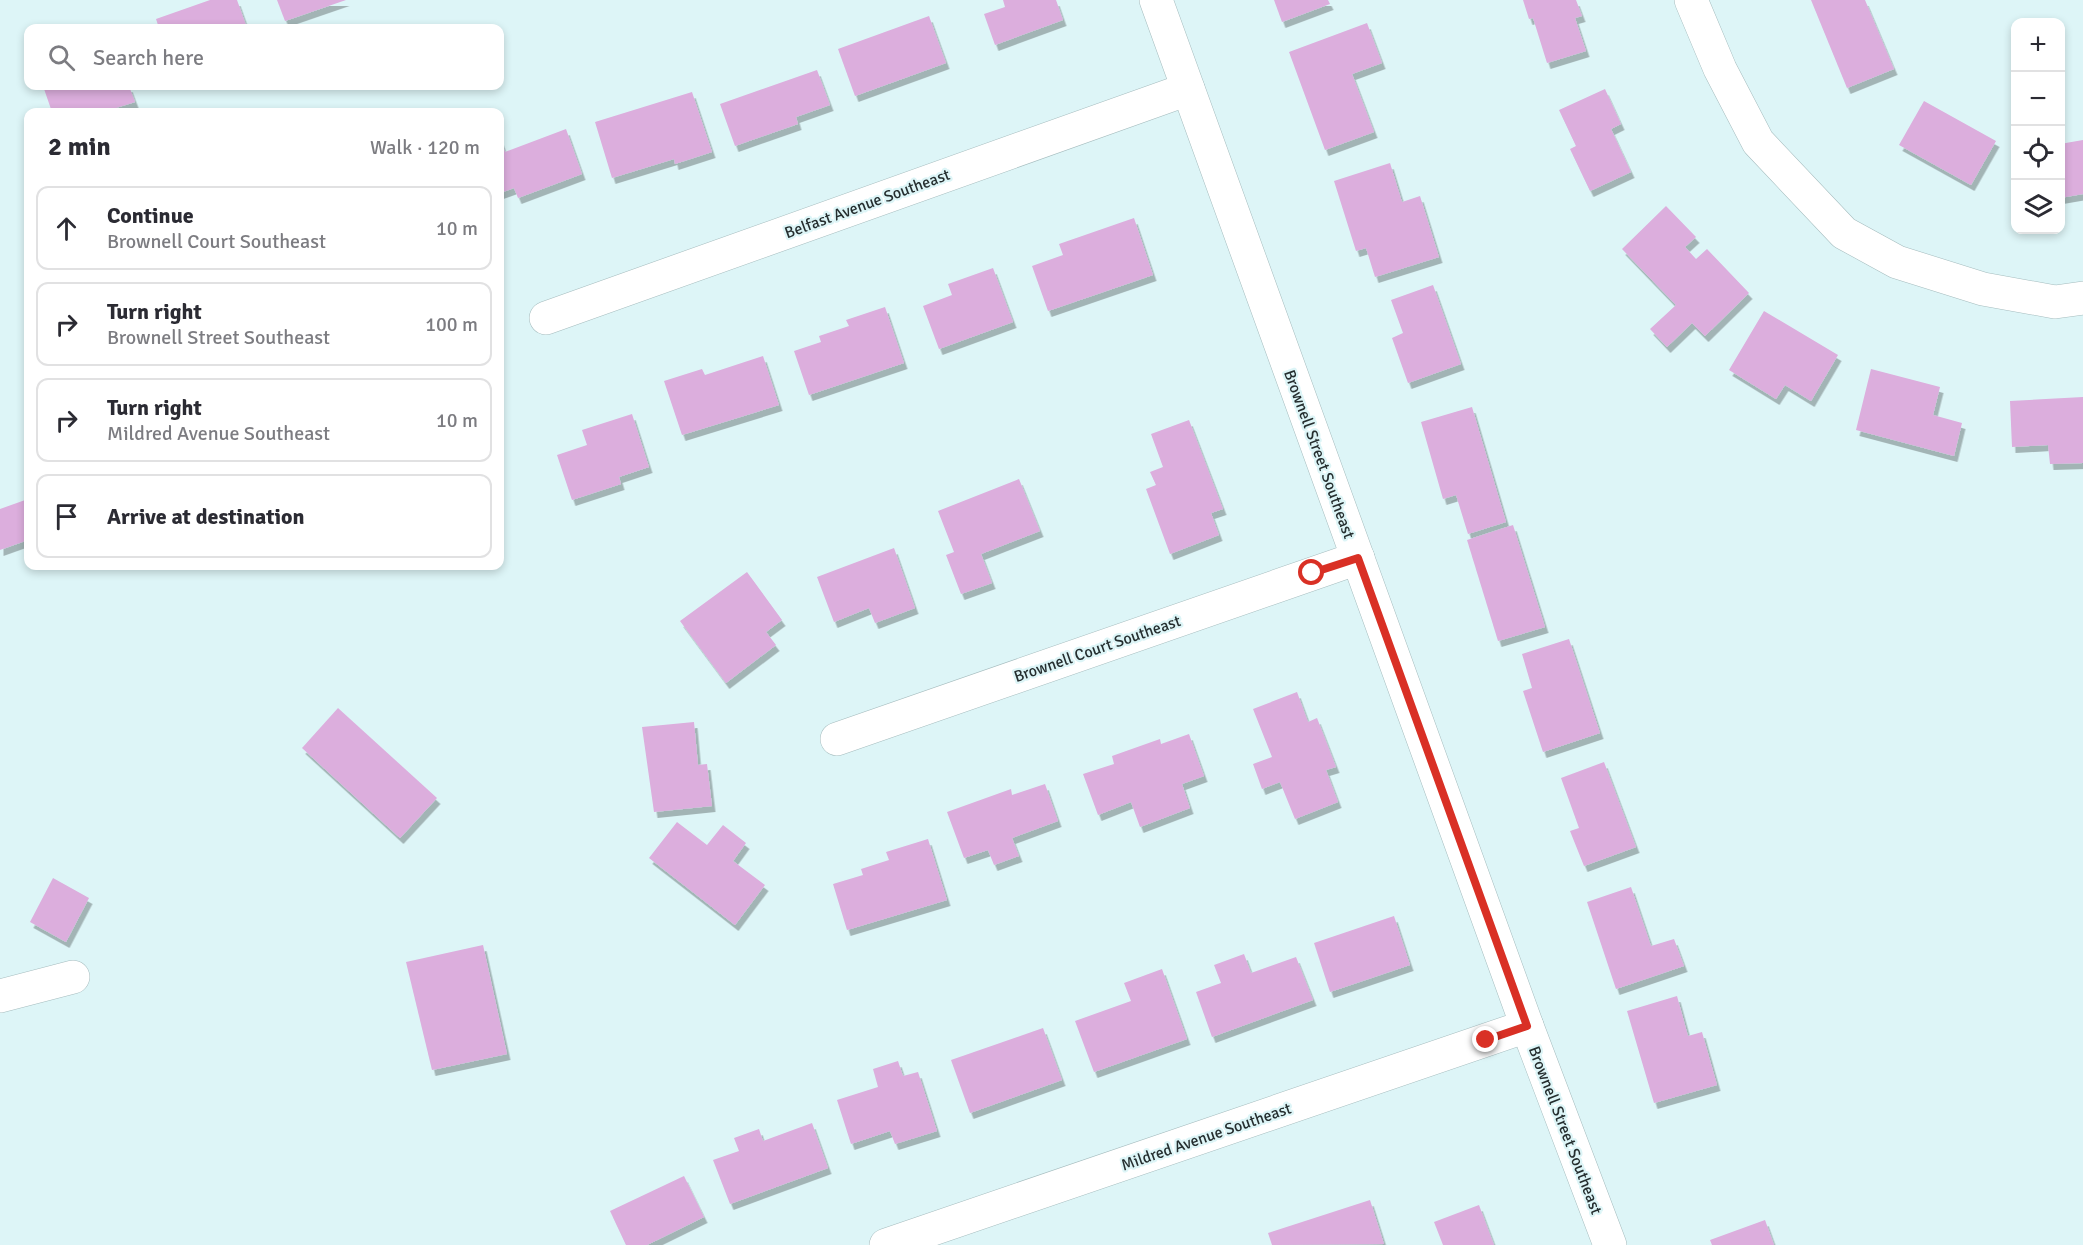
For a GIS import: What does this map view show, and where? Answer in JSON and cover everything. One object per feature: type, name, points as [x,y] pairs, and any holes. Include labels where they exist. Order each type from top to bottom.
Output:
[{"type":"street","name":"Brownell Street Southeast","points":[[1156,0],[1527,1026],[1610,1245]]},
{"type":"street","points":[[1692,0],[1720,69],[1758,142],[1844,232],[1897,262],[1983,289],[2055,302],[2083,298]]},
{"type":"street","name":"Belfast Avenue Southeast","points":[[546,318],[1188,88]]},
{"type":"street","name":"Brownell Court Southeast","points":[[837,739],[1358,558]]},
{"type":"street","points":[[0,996],[73,977]]},
{"type":"street","name":"Mildred Avenue Southeast","points":[[886,1245],[1527,1026]]},
{"type":"building","points":[[210,0],[237,0],[246,24],[158,24],[156,19]]},
{"type":"building","points":[[277,0],[346,0],[285,21]]},
{"type":"building","points":[[1003,0],[1056,0],[1063,20],[995,45],[984,14],[1005,7]]},
{"type":"building","points":[[1274,0],[1328,0],[1330,4],[1282,22]]},
{"type":"building","points":[[1523,0],[1576,0],[1582,16],[1575,18],[1586,51],[1547,63],[1533,18],[1529,19]]},
{"type":"building","points":[[1811,0],[1865,0],[1894,69],[1847,88]]},
{"type":"building","points":[[929,16],[946,63],[855,96],[838,49]]},
{"type":"building","points":[[1367,23],[1382,63],[1352,74],[1374,132],[1325,150],[1289,52]]},
{"type":"building","points":[[817,70],[830,105],[796,117],[798,124],[735,146],[720,104]]},
{"type":"building","points":[[1605,89],[1621,124],[1611,129],[1631,172],[1590,191],[1570,149],[1576,146],[1559,110]]},
{"type":"building","points":[[44,90],[130,90],[135,102],[116,108],[51,108]]},
{"type":"building","points":[[692,92],[712,152],[675,164],[674,159],[612,178],[595,122]]},
{"type":"building","points":[[1924,101],[1996,141],[1971,185],[1899,145]]},
{"type":"building","points":[[566,129],[582,174],[518,198],[514,188],[504,192],[504,149],[505,152]]},
{"type":"building","points":[[2083,140],[2083,194],[2065,197],[2065,180],[2065,143]]},
{"type":"building","points":[[1390,163],[1402,202],[1420,196],[1439,257],[1375,277],[1366,248],[1356,251],[1334,181]]},
{"type":"building","points":[[1666,206],[1696,237],[1685,247],[1696,259],[1707,249],[1749,293],[1705,336],[1692,323],[1667,347],[1650,329],[1676,305],[1622,249]]},
{"type":"building","points":[[1134,218],[1153,275],[1048,311],[1032,266],[1063,255],[1059,244]]},
{"type":"building","points":[[993,268],[1013,322],[939,349],[923,306],[952,295],[948,284]]},
{"type":"building","points":[[1433,285],[1461,364],[1408,383],[1392,338],[1403,333],[1391,300]]},
{"type":"building","points":[[885,307],[904,363],[809,395],[794,351],[821,342],[819,336],[849,326],[846,320]]},
{"type":"building","points":[[1764,311],[1838,355],[1811,401],[1785,385],[1776,399],[1729,370]]},
{"type":"building","points":[[763,356],[779,405],[682,435],[664,381],[702,369],[705,375]]},
{"type":"building","points":[[1871,369],[1940,387],[1933,415],[1962,423],[1954,456],[1856,430]]},
{"type":"building","points":[[2083,397],[2083,463],[2050,464],[2048,445],[2012,447],[2010,401]]},
{"type":"building","points":[[1472,407],[1506,522],[1468,534],[1456,495],[1443,499],[1421,422]]},
{"type":"building","points":[[632,414],[649,467],[619,477],[621,484],[572,500],[557,455],[587,445],[582,430]]},
{"type":"building","points":[[1189,420],[1223,509],[1211,513],[1219,535],[1170,554],[1146,489],[1156,485],[1150,472],[1163,467],[1151,434]]},
{"type":"building","points":[[1019,479],[1040,531],[981,554],[992,583],[961,594],[946,555],[954,552],[938,511]]},
{"type":"building","points":[[24,500],[24,541],[0,550],[0,509]]},
{"type":"building","points":[[1513,525],[1545,627],[1498,641],[1467,540]]},
{"type":"building","points":[[894,548],[915,608],[875,623],[869,608],[834,622],[817,577]]},
{"type":"building","points":[[747,572],[782,620],[766,632],[776,645],[726,683],[680,621]]},
{"type":"building","points":[[1569,639],[1600,733],[1543,752],[1523,691],[1532,688],[1522,654]]},
{"type":"building","points":[[1297,692],[1308,722],[1317,718],[1336,767],[1326,770],[1338,802],[1295,819],[1280,782],[1262,789],[1253,764],[1272,757],[1253,709]]},
{"type":"building","points":[[338,708],[437,798],[400,838],[302,748]]},
{"type":"building","points":[[694,722],[698,765],[707,764],[712,806],[654,812],[642,727]]},
{"type":"building","points":[[1189,734],[1204,776],[1182,784],[1190,808],[1140,827],[1131,802],[1098,815],[1083,774],[1114,764],[1112,756],[1160,739],[1161,744]]},
{"type":"building","points":[[1604,762],[1636,847],[1584,866],[1570,831],[1579,828],[1561,778]]},
{"type":"building","points":[[1045,784],[1058,821],[1012,838],[1019,856],[994,865],[988,850],[964,858],[947,812],[1011,789],[1012,795]]},
{"type":"building","points":[[677,822],[707,845],[723,825],[746,843],[733,861],[765,885],[735,925],[649,858]]},
{"type":"building","points":[[928,839],[947,900],[847,930],[833,884],[863,875],[861,869],[889,860],[886,852]]},
{"type":"building","points":[[53,878],[89,898],[66,942],[30,922]]},
{"type":"building","points":[[1631,887],[1651,946],[1674,939],[1684,966],[1616,989],[1587,902]]},
{"type":"building","points":[[1394,916],[1410,965],[1330,992],[1314,943]]},
{"type":"building","points":[[483,945],[507,1054],[432,1070],[406,962]]},
{"type":"building","points":[[1244,954],[1251,973],[1296,957],[1313,1000],[1212,1037],[1196,992],[1221,983],[1214,965]]},
{"type":"building","points":[[1162,969],[1187,1039],[1094,1072],[1075,1021],[1131,1001],[1124,983]]},
{"type":"building","points":[[1677,996],[1688,1036],[1702,1032],[1717,1085],[1654,1103],[1627,1011]]},
{"type":"building","points":[[1043,1028],[1062,1080],[970,1113],[951,1060]]},
{"type":"building","points":[[898,1061],[903,1076],[918,1072],[937,1131],[895,1144],[890,1131],[851,1144],[837,1100],[878,1087],[873,1069]]},
{"type":"building","points":[[812,1123],[828,1168],[730,1204],[713,1160],[739,1151],[734,1138],[759,1129],[763,1141]]},
{"type":"building","points":[[684,1176],[704,1217],[647,1245],[626,1245],[610,1211]]},
{"type":"building","points":[[1370,1200],[1384,1244],[1272,1245],[1268,1233]]},
{"type":"building","points":[[1479,1205],[1494,1245],[1443,1245],[1434,1222]]},
{"type":"building","points":[[1765,1220],[1774,1245],[1712,1245],[1710,1240]]},
{"type":"route","points":[[1312,573],[1358,558],[1527,1026],[1486,1040]]}]
